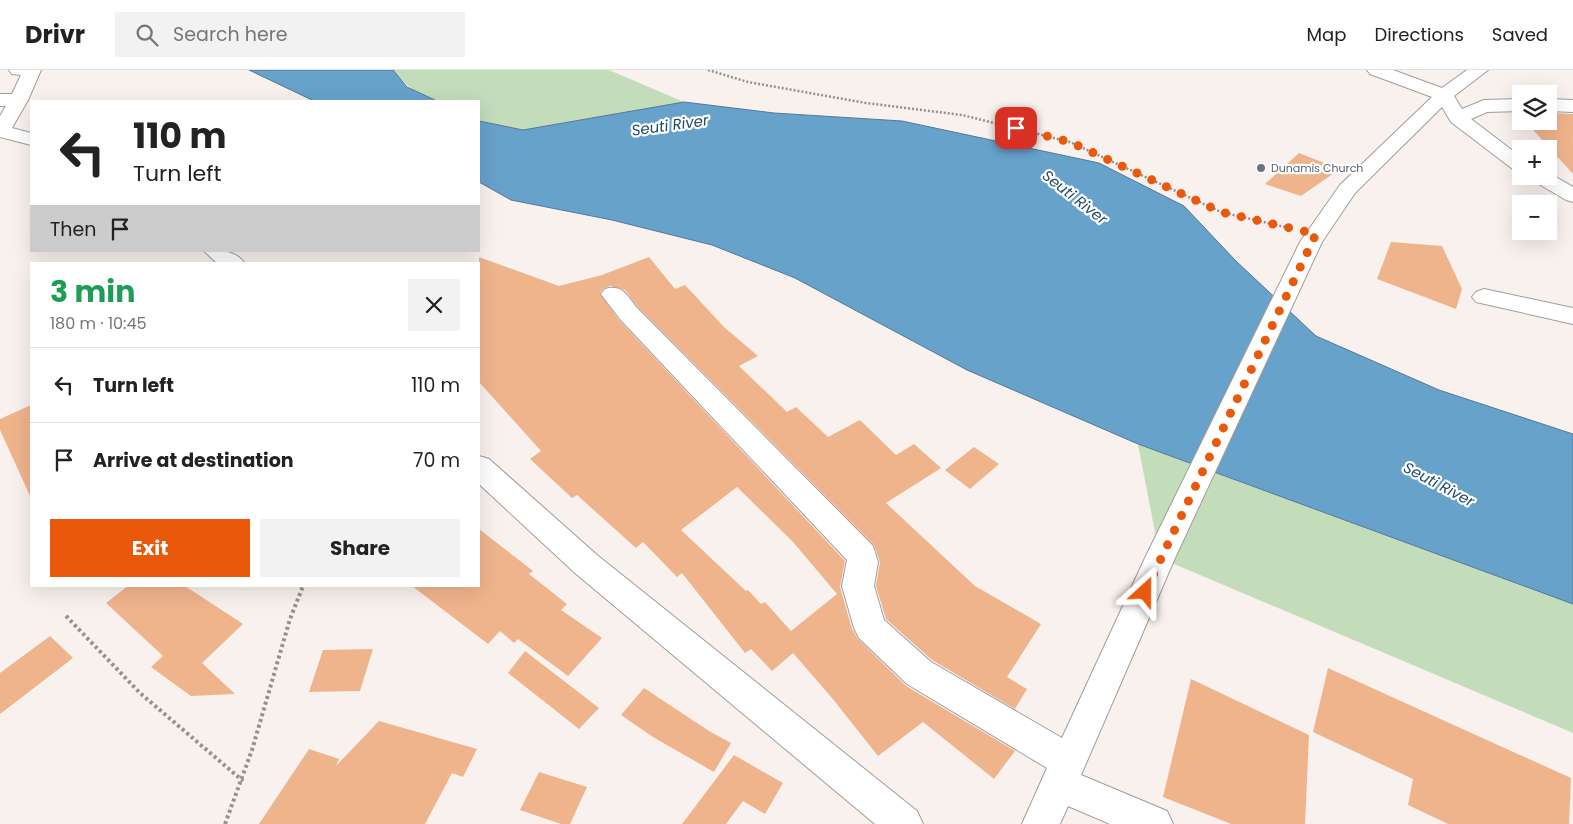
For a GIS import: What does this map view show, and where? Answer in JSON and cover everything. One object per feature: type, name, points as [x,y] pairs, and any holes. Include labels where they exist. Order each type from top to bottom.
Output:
[{"type":"street","points":[[18,70],[32,70],[19,100],[1,131],[30,139]]},
{"type":"street","points":[[1376,70],[1444,95],[1458,118],[1512,159]]},
{"type":"street","points":[[1041,824],[1160,558],[1194,491],[1313,238],[1347,189],[1444,95],[1479,70]]},
{"type":"street","points":[[0,100],[19,100]]},
{"type":"street","points":[[1458,118],[1484,106],[1512,105]]},
{"type":"street","points":[[1557,105],[1573,106]]},
{"type":"street","points":[[1554,185],[1573,196]]},
{"type":"street","points":[[216,252],[231,262]]},
{"type":"street","points":[[613,294],[628,312],[862,555],[863,562],[858,586],[870,628],[919,673],[1065,773],[1154,824]]},
{"type":"street","points":[[1484,297],[1573,316]]},
{"type":"street","points":[[480,468],[586,564],[904,824]]},
{"type":"path","points":[[708,70],[748,82],[866,103],[962,115],[1070,142],[1221,212],[1313,238]]},
{"type":"path","points":[[225,824],[243,781],[295,602],[302,587]]},
{"type":"path","points":[[66,616],[140,693],[243,781]]},
{"type":"green space","points":[[393,70],[609,70],[684,102],[523,130],[480,121],[480,100],[441,100],[431,98],[412,89]]},
{"type":"green space","points":[[1138,444],[1573,604],[1573,733],[1160,558]]},
{"type":"water","points":[[249,70],[393,70],[407,87],[435,100],[312,100]]},
{"type":"water","name":"Seuti River","points":[[684,102],[774,113],[902,121],[1099,163],[1184,206],[1236,261],[1316,336],[1439,390],[1573,434],[1573,604],[1138,444],[967,370],[795,278],[712,245],[612,220],[511,200],[480,183],[480,121],[523,130]]},
{"type":"building","points":[[1557,113],[1573,114],[1573,174],[1557,156],[1557,140],[1542,140],[1533,130],[1557,130]]},
{"type":"building","points":[[1299,153],[1340,169],[1301,196],[1265,184]]},
{"type":"building","points":[[1391,242],[1442,246],[1462,289],[1456,309],[1377,279]]},
{"type":"building","points":[[479,257],[559,286],[602,275],[649,257],[675,289],[685,285],[724,327],[758,356],[739,366],[787,412],[796,407],[828,437],[860,420],[896,455],[914,444],[941,468],[886,503],[975,586],[1041,624],[1007,677],[1027,689],[1015,709],[932,660],[886,619],[876,586],[880,562],[874,545],[637,306],[625,290],[610,286],[604,288],[600,293],[619,320],[845,561],[840,587],[852,629],[858,639],[906,686],[1015,751],[994,779],[923,722],[878,756],[793,653],[772,671],[751,649],[745,653],[682,573],[677,577],[643,542],[636,548],[577,495],[572,498],[530,459],[541,451],[480,383]],"holes":[[[737,487],[793,542],[837,594],[791,631],[765,602],[761,604],[681,530]]]},
{"type":"building","points":[[30,405],[30,496],[0,430],[0,419]]},
{"type":"building","points":[[974,447],[999,464],[970,489],[945,470]]},
{"type":"building","points":[[480,530],[533,571],[529,574],[567,604],[561,610],[602,638],[568,676],[518,639],[514,643],[500,631],[488,644],[413,587],[480,587]]},
{"type":"building","points":[[127,587],[187,587],[243,624],[202,663],[235,694],[191,696],[151,667],[163,656],[106,603]]},
{"type":"building","points":[[50,636],[73,658],[0,714],[0,673]]},
{"type":"building","points":[[373,649],[360,691],[309,692],[323,650]]},
{"type":"building","points":[[525,651],[599,708],[579,729],[508,673]]},
{"type":"building","points":[[1328,668],[1571,778],[1569,824],[1448,824],[1408,805],[1413,779],[1313,732]]},
{"type":"building","points":[[1191,679],[1309,735],[1305,824],[1231,824],[1163,797]]},
{"type":"building","points":[[644,688],[709,731],[731,743],[714,772],[653,737],[621,715]]},
{"type":"building","points":[[379,721],[477,749],[463,777],[452,773],[425,824],[259,824],[309,749],[339,759],[336,766]]},
{"type":"building","points":[[734,755],[783,783],[765,814],[743,801],[726,824],[682,824]]},
{"type":"building","points":[[539,772],[587,787],[570,824],[561,824],[520,810]]},
{"type":"place","name":"Dunamis Church","points":[[1261,168]]},
{"type":"route","points":[[1016,128],[1070,142],[1221,212],[1316,234],[1145,592]]}]
